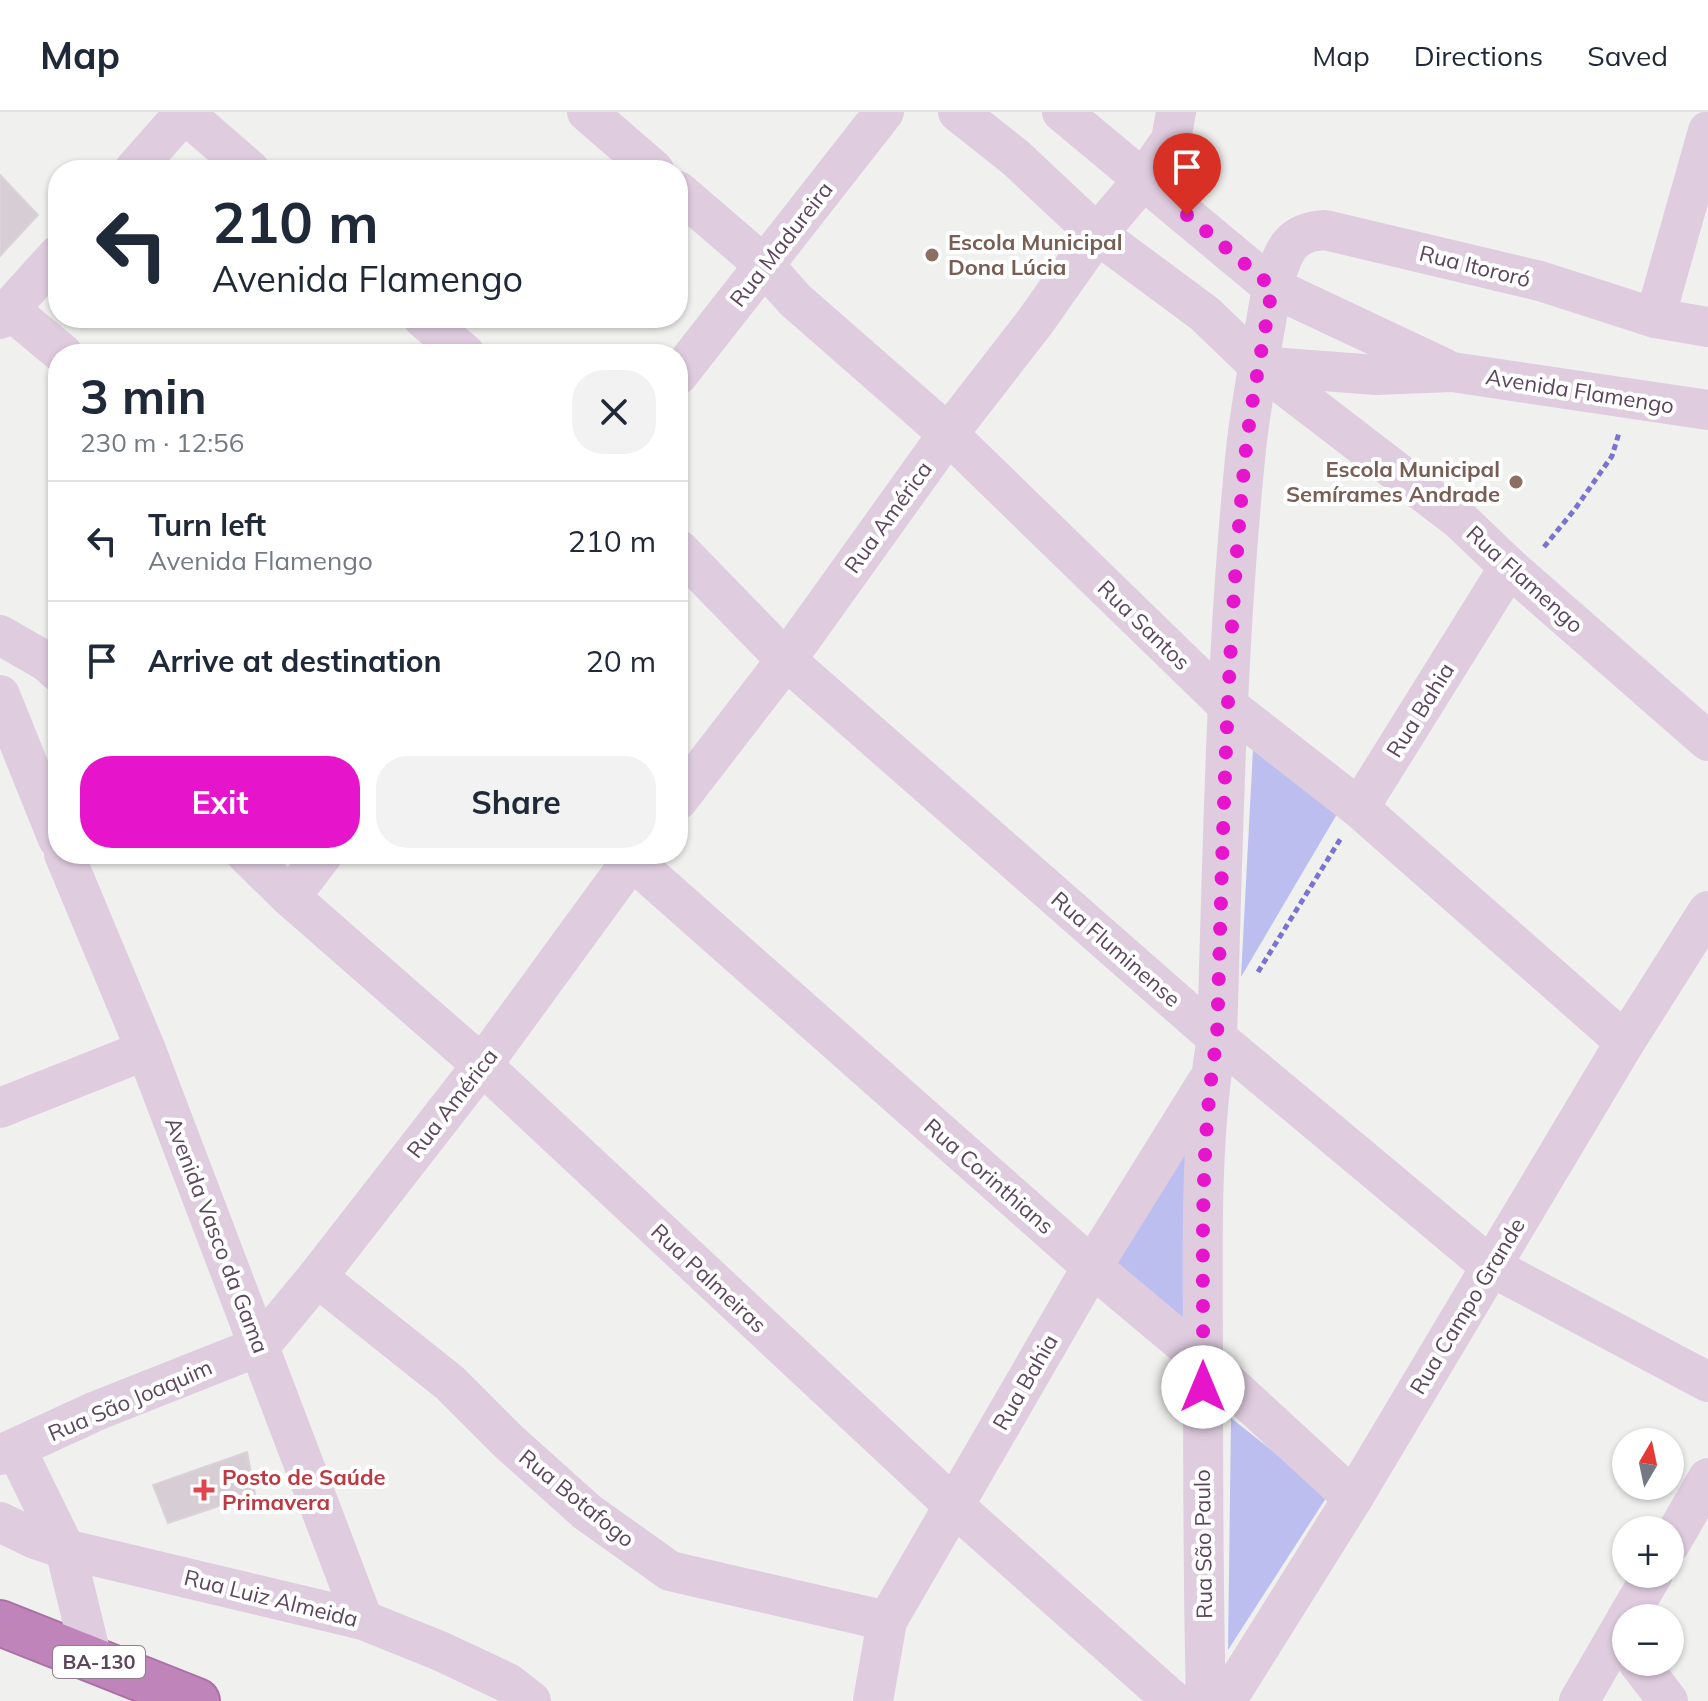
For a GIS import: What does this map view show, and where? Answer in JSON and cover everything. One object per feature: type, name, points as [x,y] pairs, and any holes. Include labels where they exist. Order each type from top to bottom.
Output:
[{"type":"highway","name":"BA-130","points":[[0,1623],[197,1701]]},
{"type":"street","points":[[143,160],[184,112],[239,160]]},
{"type":"street","points":[[587,112],[642,160]]},
{"type":"street","name":"Rua Madureira","points":[[688,362],[884,112]]},
{"type":"street","points":[[958,112],[1016,158],[1097,234],[1205,314],[1259,366]]},
{"type":"street","name":"Avenida Flamengo","points":[[1062,112],[1272,287],[1452,372]]},
{"type":"street","name":"Rua América","points":[[688,787],[786,660],[948,434],[1035,322],[1097,234],[1144,179],[1171,140],[1176,112]]},
{"type":"street","points":[[1655,318],[1708,131]]},
{"type":"street","name":"Rua Santos","points":[[688,200],[764,265],[795,300],[948,434],[1227,705],[1359,808],[1625,1042]]},
{"type":"street","name":"Rua Itororó","points":[[1272,287],[1290,243],[1299,235],[1325,230],[1540,281],[1655,318],[1708,327]]},
{"type":"street","points":[[48,266],[5,314],[48,344]]},
{"type":"street","name":"Rua São Paulo","points":[[1206,1701],[1202,1495],[1204,1205],[1211,1077],[1217,1038],[1227,705],[1234,580],[1247,446],[1272,287]]},
{"type":"street","points":[[435,328],[453,344]]},
{"type":"street","name":"Avenida Flamengo","points":[[1259,366],[1376,375],[1452,372],[1708,410]]},
{"type":"street","name":"Rua Flamengo","points":[[1259,366],[1461,521],[1509,567],[1708,741]]},
{"type":"street","name":"Rua Fluminense","points":[[688,559],[786,660],[1217,1038],[1490,1266],[1708,1382]]},
{"type":"street","name":"Rua Bahia","points":[[1359,808],[1509,567]]},
{"type":"street","points":[[0,635],[48,663]]},
{"type":"street","points":[[0,695],[12,764],[48,823]]},
{"type":"street","name":"Avenida Vasco da Gama","points":[[68,864],[146,1050],[363,1620]]},
{"type":"street","name":"Rua Palmeiras","points":[[256,864],[482,1065],[953,1505],[1173,1701]]},
{"type":"street","points":[[290,897],[315,864]]},
{"type":"street","name":"Rua América","points":[[260,1346],[482,1065],[625,864]]},
{"type":"street","name":"Rua Corinthians","points":[[640,864],[1092,1267],[1203,1360],[1353,1498]]},
{"type":"street","name":"Rua Campo Grande","points":[[1226,1701],[1353,1498],[1625,1042],[1708,911]]},
{"type":"street","points":[[0,1108],[146,1050]]},
{"type":"street","name":"Rua Bahia","points":[[873,1701],[887,1621],[1092,1267],[1211,1077]]},
{"type":"street","name":"Rua Botafogo","points":[[317,1277],[450,1383],[509,1442],[587,1512],[670,1571],[887,1621]]},
{"type":"street","name":"Rua São Joaquim","points":[[8,1452],[96,1411],[260,1346]]},
{"type":"street","points":[[8,1452],[65,1549],[92,1659]]},
{"type":"street","points":[[1684,1520],[1708,1478]]},
{"type":"street","name":"Rua Luiz Almeida","points":[[0,1522],[65,1549],[363,1620],[508,1683],[531,1701]]},
{"type":"street","points":[[1579,1701],[1612,1656]]},
{"type":"street","points":[[1652,1676],[1668,1701]]},
{"type":"path","points":[[1509,567],[1536,557],[1575,509],[1612,456],[1630,398]]},
{"type":"path","points":[[1251,984],[1359,808]]},
{"type":"shaded area","points":[[1253,749],[1340,809],[1241,977]]},
{"type":"shaded area","points":[[1195,1124],[1187,1326],[1105,1263]]},
{"type":"shaded area","points":[[1231,1418],[1328,1495],[1228,1650]]},
{"type":"building","points":[[0,175],[38,215],[0,256]]},
{"type":"building","name":"Posto de Saúde Primavera","points":[[247,1452],[255,1494],[168,1523],[153,1485]]},
{"type":"place","name":"Escola Municipal Dona Lúcia","points":[[932,255]]},
{"type":"place","name":"Escola Municipal Semírames Andrade","points":[[1516,482]]},
{"type":"place","name":"Posto de Saúde Primavera","points":[[204,1490]]},
{"type":"route","points":[[1187,215],[1272,287],[1247,446],[1234,580],[1217,1038],[1211,1077],[1204,1205],[1203,1387]]}]
